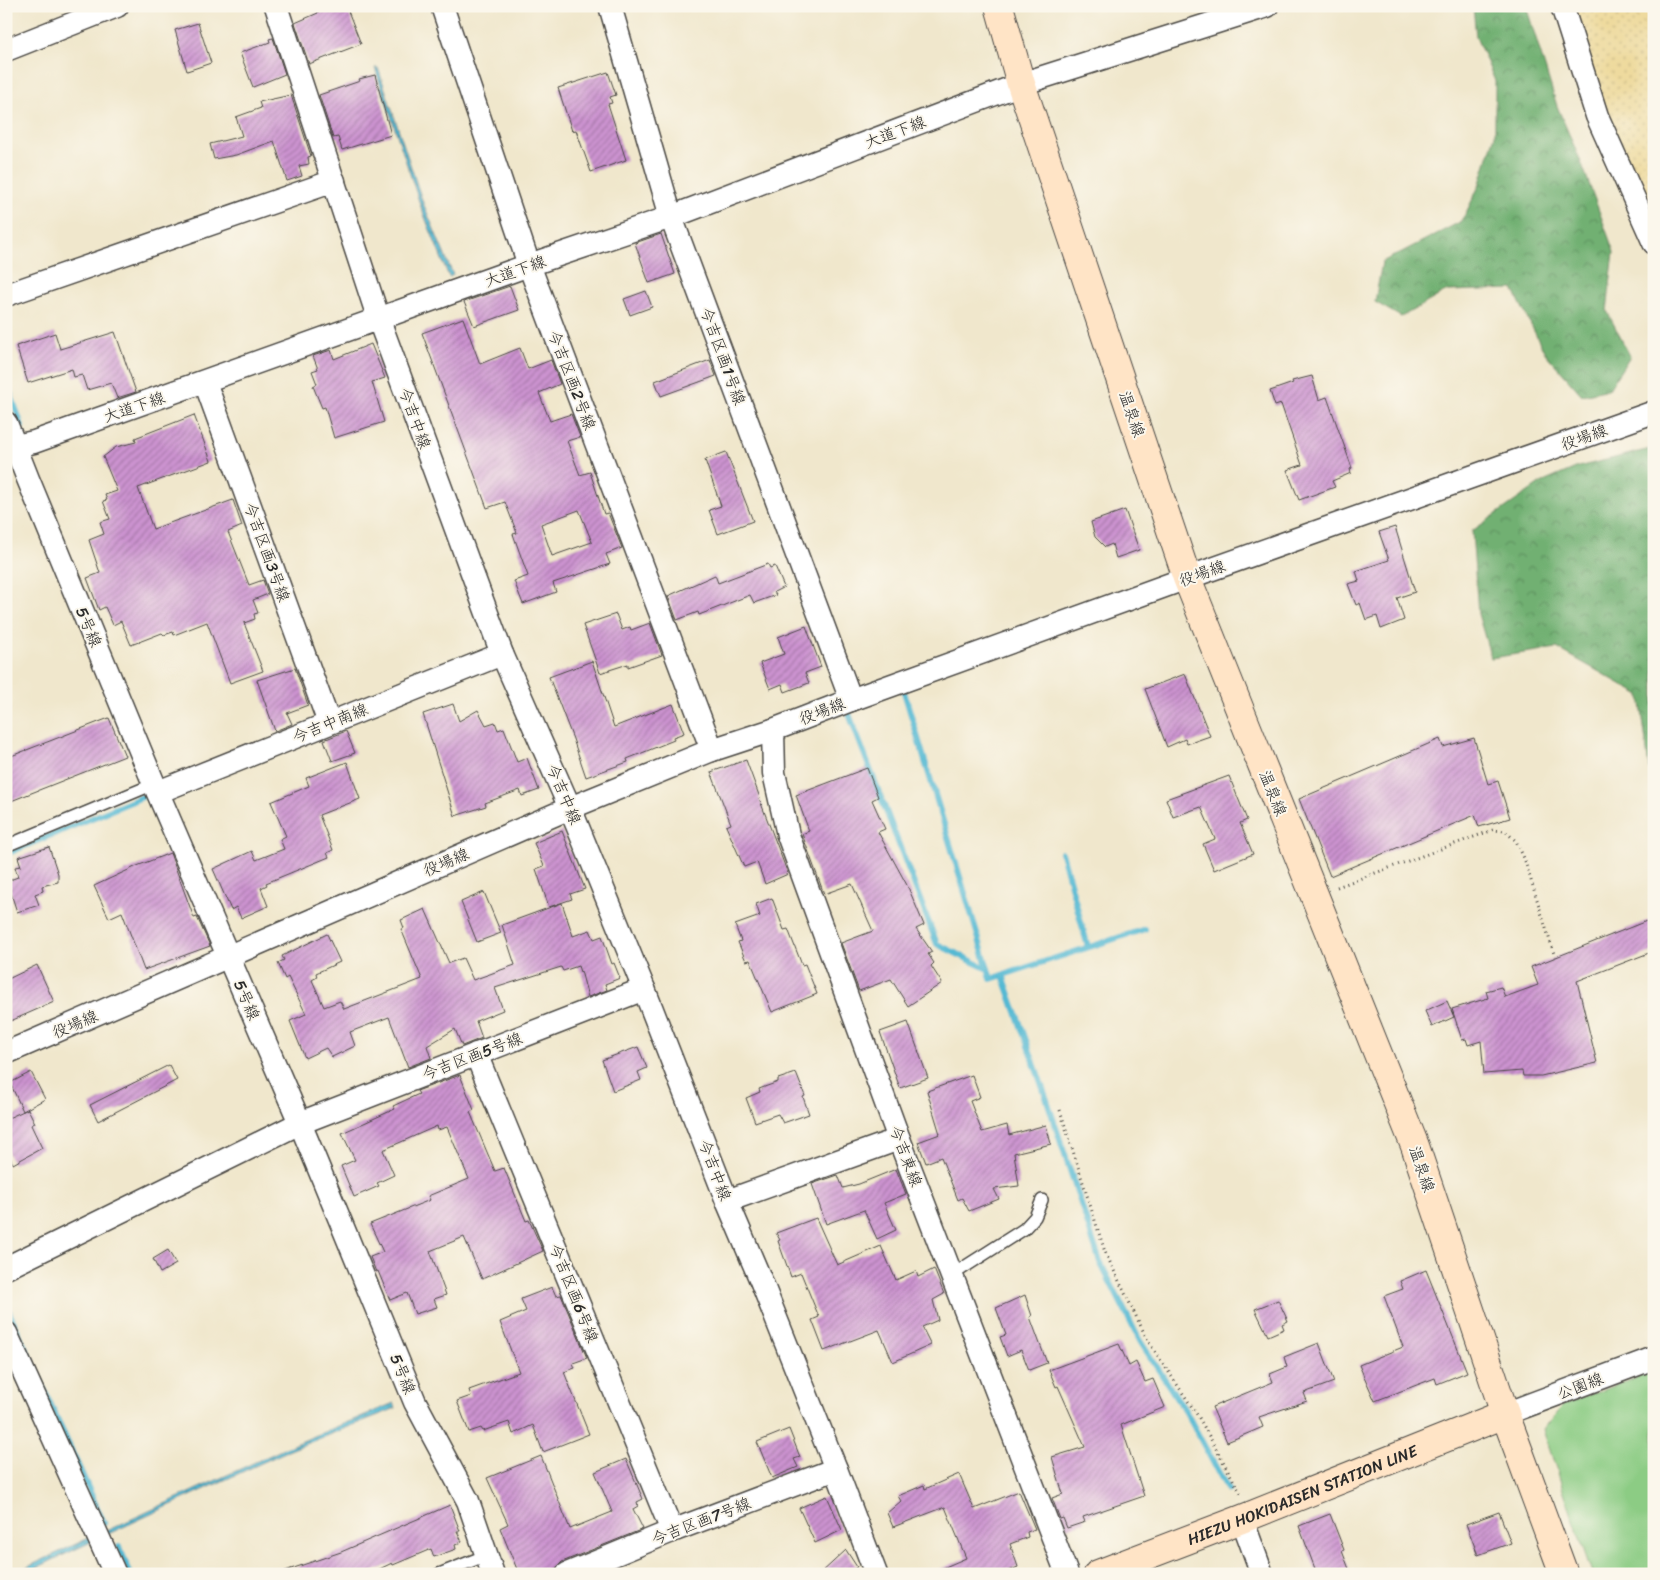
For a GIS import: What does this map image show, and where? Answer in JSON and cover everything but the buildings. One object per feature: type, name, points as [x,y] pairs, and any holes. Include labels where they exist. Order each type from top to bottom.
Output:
[{"type":"street","points":[[6,50],[117,6]]},
{"type":"street","name":"今吉中線","points":[[276,6],[379,320],[502,654],[570,808],[644,989],[727,1201],[766,1292],[876,1574]]},
{"type":"street","name":"今吉区画2号線","points":[[442,6],[529,265],[712,750]]},
{"type":"street","name":"今吉区画1号線","points":[[610,6],[671,217],[851,700]]},
{"type":"street","name":"温泉線","points":[[999,6],[1020,84],[1187,578],[1415,1146],[1506,1414],[1564,1574]]},
{"type":"street","name":"大道下線","points":[[10,447],[34,442],[529,265],[671,217],[1020,84],[1267,6]]},
{"type":"street","points":[[1562,6],[1597,116],[1654,243]]},
{"type":"street","points":[[6,295],[334,181]]},
{"type":"street","name":"今吉区画3号線","points":[[205,382],[329,723]]},
{"type":"street","name":"役場線","points":[[6,1053],[570,808],[712,750],[773,730],[1187,578],[1654,412]]},
{"type":"street","name":"5号線","points":[[6,423],[10,447],[300,1123],[415,1402],[468,1501],[490,1564]]},
{"type":"street","name":"今吉中南線","points":[[156,788],[329,723],[502,654]]},
{"type":"street","name":"今吉東線","points":[[773,730],[774,773],[788,835],[899,1139],[1067,1574]]},
{"type":"street","name":"今吉区画5号線","points":[[6,1268],[300,1123],[644,989]]},
{"type":"street","name":"今吉区画6号線","points":[[476,1054],[672,1531]]},
{"type":"street","points":[[727,1201],[899,1139]]},
{"type":"street","points":[[6,1334],[114,1574]]},
{"type":"street","name":"公園線","points":[[1506,1414],[1654,1358]]},
{"type":"street","name":"HIEZU HOKIDAISEN STATION LINE","points":[[1098,1574],[1242,1508],[1506,1414]]},
{"type":"street","name":"今吉区画7号線","points":[[567,1574],[672,1531],[836,1469]]},
{"type":"street","points":[[1242,1508],[1262,1574]]},
{"type":"lane","points":[[6,846],[156,788]]},
{"type":"lane","points":[[952,1275],[1024,1229],[1035,1217],[1042,1200]]},
{"type":"lane","points":[[439,1574],[490,1564]]},
{"type":"path","points":[[1336,888],[1493,830],[1505,831],[1516,841],[1524,858],[1555,957]]},
{"type":"path","points":[[1060,1110],[1104,1252],[1148,1342],[1198,1416],[1242,1508]]},
{"type":"green space","points":[[1473,6],[1526,6],[1557,106],[1583,167],[1614,252],[1607,311],[1630,356],[1609,389],[1582,395],[1545,353],[1513,289],[1447,291],[1401,317],[1375,302],[1382,262],[1462,221],[1479,186],[1495,135],[1495,81],[1476,37]]},
{"type":"green space","points":[[1654,448],[1654,777],[1649,768],[1640,695],[1557,648],[1491,658],[1478,614],[1472,531],[1541,483],[1578,467]]},
{"type":"green space","points":[[1654,1371],[1654,1574],[1592,1574],[1543,1430],[1563,1405]]},
{"type":"sand","points":[[1568,6],[1654,6],[1654,221],[1600,97]]},
{"type":"water","points":[[375,68],[378,68],[423,203],[453,275],[449,277],[421,207]]},
{"type":"water","points":[[394,1403],[396,1408],[285,1452],[108,1534],[106,1531],[288,1447]]},
{"type":"water","points":[[91,1537],[93,1541],[23,1574],[13,1574]]},
{"type":"waterway","points":[[6,381],[22,426]]},
{"type":"waterway","points":[[904,692],[991,979],[1145,929]]},
{"type":"waterway","points":[[849,714],[937,944],[988,969]]},
{"type":"waterway","points":[[6,854],[142,797]]},
{"type":"waterway","points":[[1062,853],[1088,947]]},
{"type":"waterway","points":[[1003,975],[1047,1100],[1100,1262],[1140,1341],[1186,1412],[1228,1490]]},
{"type":"waterway","points":[[6,1305],[104,1523]]},
{"type":"waterway","points":[[119,1547],[131,1574]]}]
